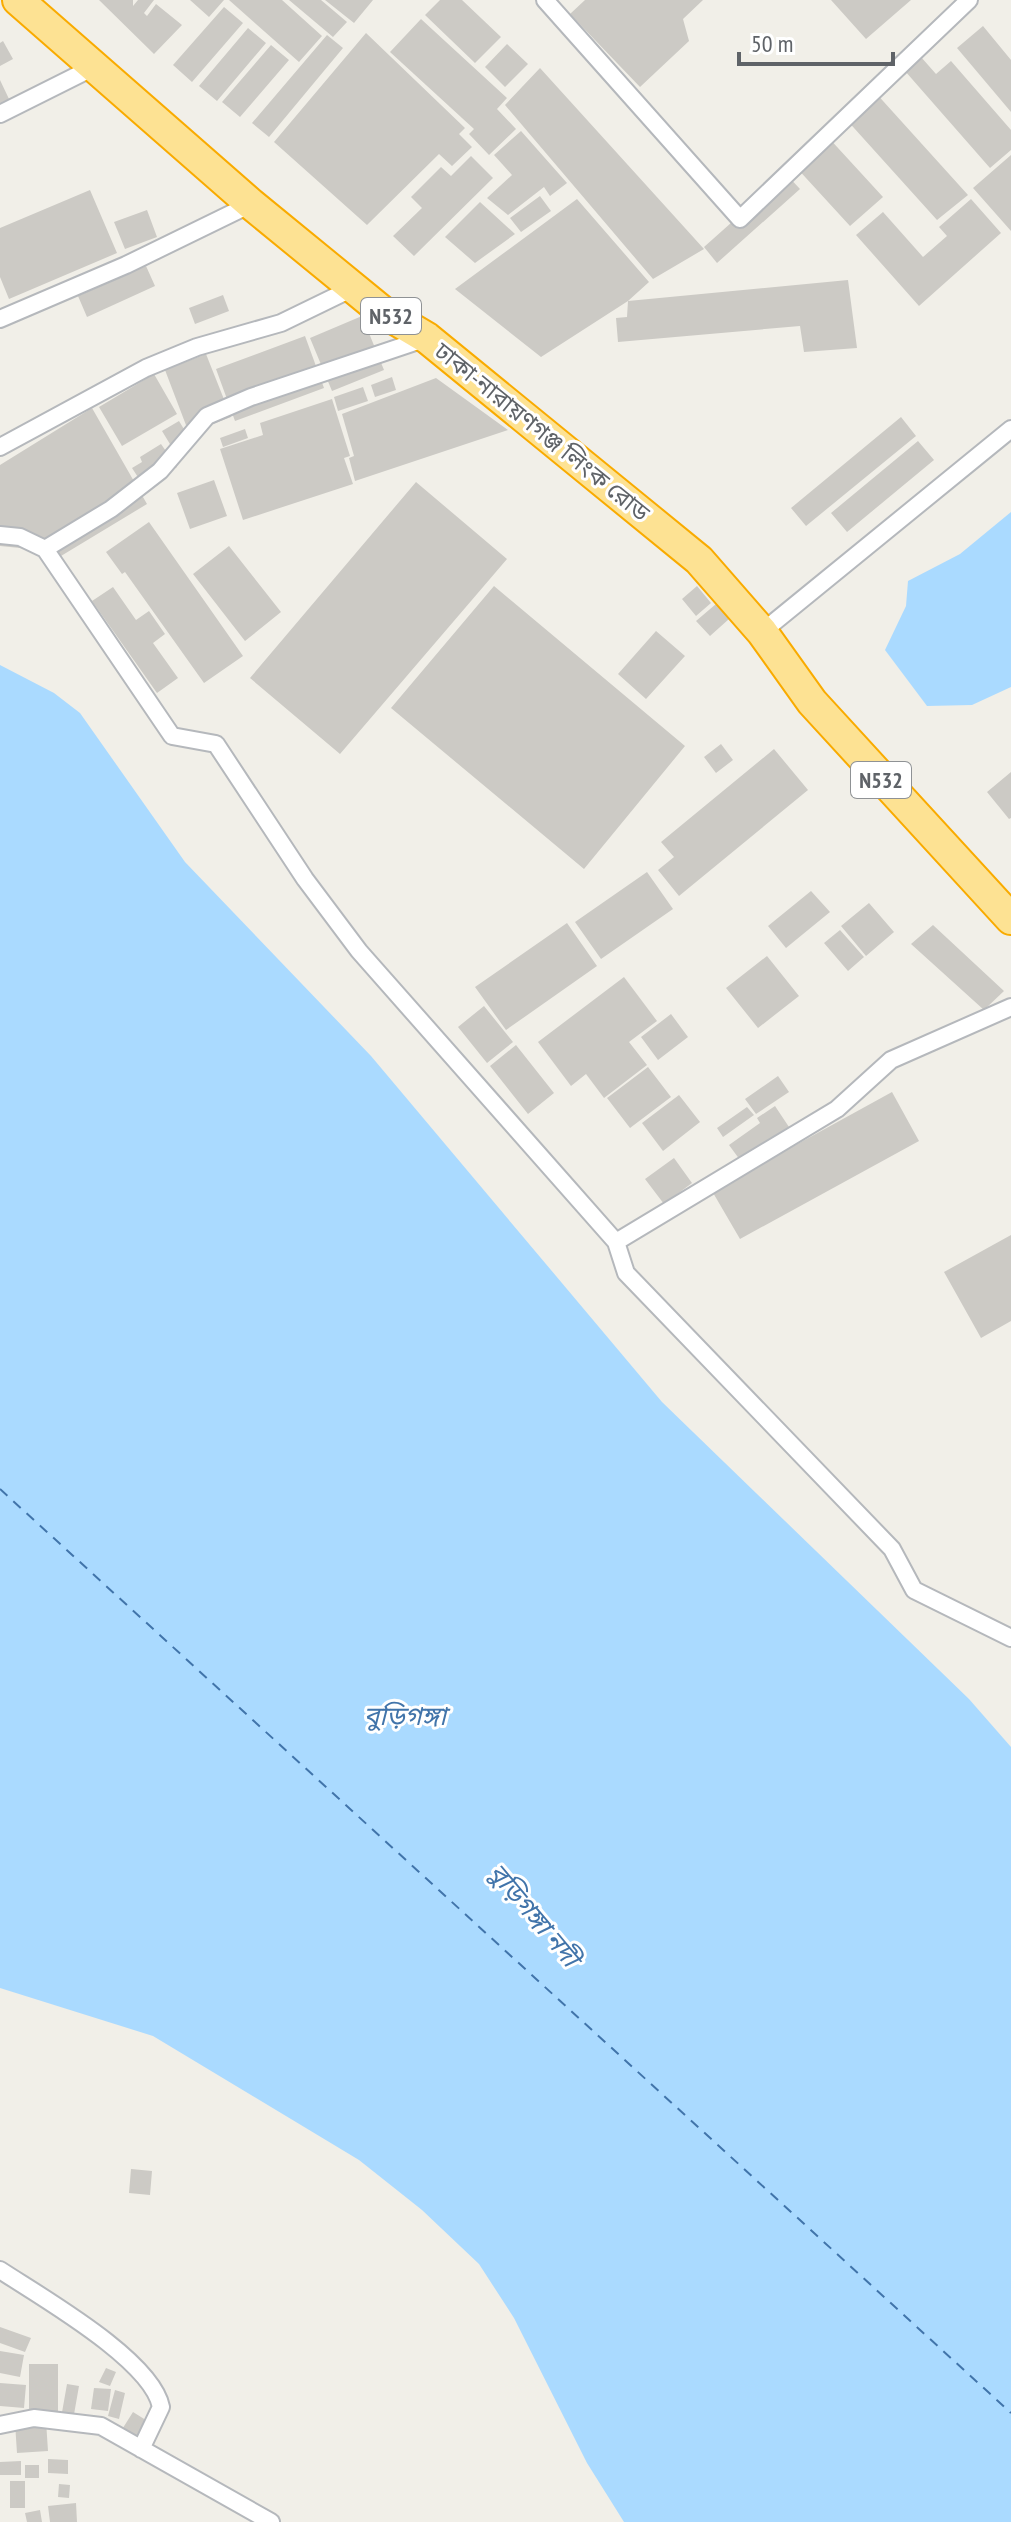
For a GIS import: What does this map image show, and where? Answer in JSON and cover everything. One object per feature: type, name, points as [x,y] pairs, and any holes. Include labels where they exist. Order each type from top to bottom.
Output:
[{"type":"highway","name":"ঢাকা-নারায়ণগঞ্জ লিংক রোড","points":[[18,0],[251,204],[353,288],[383,312],[427,338],[699,560],[762,632],[812,702],[1011,919]]},
{"type":"street","points":[[545,0],[740,219],[969,0]]},
{"type":"street","points":[[0,114],[94,67]]},
{"type":"street","points":[[0,319],[126,265],[251,204]]},
{"type":"street","points":[[0,447],[146,368],[197,347],[281,323],[353,288]]},
{"type":"street","points":[[45,549],[111,509],[160,471],[207,416],[251,397],[427,338]]},
{"type":"street","points":[[762,632],[1011,429]]},
{"type":"street","points":[[0,535],[20,537],[45,549],[172,736],[216,744],[305,879],[359,951],[616,1242],[626,1273],[892,1549],[914,1590],[1011,1638]]},
{"type":"street","points":[[616,1242],[837,1109],[891,1060],[1011,1007]]},
{"type":"street","points":[[0,2270],[119,2352],[154,2385],[161,2407],[141,2449]]},
{"type":"street","points":[[0,2425],[34,2418],[101,2426],[217,2488],[271,2522]]},
{"type":"water","points":[[1011,512],[1011,687],[972,705],[927,706],[885,650],[906,606],[908,581],[960,554]]},
{"type":"water","name":"বুড়িগঙ্গা","points":[[0,665],[54,693],[80,713],[185,862],[371,1056],[662,1402],[969,1699],[1011,1747],[1011,2522],[624,2522],[587,2463],[514,2318],[479,2264],[422,2210],[359,2160],[153,2036],[0,1988]]},
{"type":"building","points":[[99,0],[133,0],[133,6],[138,0],[154,0],[144,13],[147,16],[156,4],[182,25],[154,54]]},
{"type":"building","points":[[190,0],[224,0],[209,17]]},
{"type":"building","points":[[229,0],[282,0],[322,36],[299,62]]},
{"type":"building","points":[[289,0],[321,0],[347,22],[333,37]]},
{"type":"building","points":[[325,0],[373,0],[354,23]]},
{"type":"building","points":[[440,0],[462,0],[501,37],[475,63],[425,15]]},
{"type":"building","points":[[585,0],[703,0],[683,19],[689,41],[640,87],[570,14]]},
{"type":"building","points":[[831,0],[911,0],[866,39]]},
{"type":"building","points":[[224,7],[243,23],[192,82],[173,65]]},
{"type":"building","points":[[421,19],[507,98],[497,109],[516,129],[489,155],[469,134],[474,129],[390,52]]},
{"type":"building","points":[[983,26],[1011,60],[1011,112],[957,48]]},
{"type":"building","points":[[248,28],[266,43],[217,101],[199,86]]},
{"type":"building","points":[[366,33],[465,128],[459,134],[472,147],[452,166],[439,154],[367,225],[274,142]]},
{"type":"building","points":[[327,35],[343,48],[269,137],[252,123]]},
{"type":"building","points":[[3,41],[13,59],[0,66],[0,43]]},
{"type":"building","points":[[507,44],[528,64],[505,87],[485,67]]},
{"type":"building","points":[[271,45],[289,60],[240,117],[222,102]]},
{"type":"building","points":[[921,57],[936,74],[951,61],[1011,130],[1011,150],[990,168],[905,71]]},
{"type":"building","points":[[540,68],[704,249],[653,279],[505,105]]},
{"type":"building","points":[[0,80],[9,99],[0,103]]},
{"type":"building","points":[[874,91],[968,195],[937,220],[845,118]]},
{"type":"building","points":[[521,131],[567,183],[550,196],[544,187],[508,215],[487,198],[512,175],[494,155]]},
{"type":"building","points":[[827,136],[883,197],[850,226],[795,166]]},
{"type":"building","points":[[1011,155],[1011,231],[973,188]]},
{"type":"building","points":[[471,156],[493,178],[414,256],[393,236],[422,208],[411,197],[441,167],[451,176]]},
{"type":"building","points":[[786,174],[800,189],[717,263],[704,247]]},
{"type":"building","points":[[90,190],[117,253],[9,299],[0,277],[0,228]]},
{"type":"building","points":[[540,196],[551,211],[521,232],[510,218]]},
{"type":"building","points":[[577,199],[649,282],[628,301],[541,357],[455,289]]},
{"type":"building","points":[[971,199],[1001,233],[919,306],[856,235],[883,212],[923,257],[947,236],[939,227]]},
{"type":"building","points":[[480,202],[515,234],[475,263],[445,237]]},
{"type":"building","points":[[147,210],[157,237],[125,249],[114,222]]},
{"type":"building","points":[[146,266],[155,286],[87,317],[78,296]]},
{"type":"building","points":[[848,280],[857,348],[804,352],[800,326],[618,342],[616,318],[627,317],[628,301]]},
{"type":"building","points":[[223,295],[229,311],[195,324],[189,308]]},
{"type":"building","points":[[362,316],[384,370],[332,391],[310,338]]},
{"type":"building","points":[[305,336],[324,388],[235,421],[216,369]]},
{"type":"building","points":[[206,354],[231,417],[189,433],[165,370]]},
{"type":"building","points":[[154,374],[177,414],[122,446],[99,407]]},
{"type":"building","points":[[392,377],[396,390],[375,397],[371,385]]},
{"type":"building","points":[[436,378],[508,430],[355,481],[349,458],[354,456],[342,414]]},
{"type":"building","points":[[363,387],[368,401],[338,411],[334,397]]},
{"type":"building","points":[[332,399],[350,456],[344,458],[353,484],[243,520],[220,449],[263,435],[260,423]]},
{"type":"building","points":[[92,408],[147,504],[56,559],[30,549],[0,546],[0,465]]},
{"type":"building","points":[[901,417],[916,436],[806,526],[791,508]]},
{"type":"building","points":[[179,421],[193,444],[176,454],[162,431]]},
{"type":"building","points":[[245,429],[248,438],[223,447],[220,438]]},
{"type":"building","points":[[918,441],[934,460],[847,532],[831,513]]},
{"type":"building","points":[[161,444],[177,467],[145,488],[132,468],[142,462],[140,457]]},
{"type":"building","points":[[214,480],[227,516],[190,529],[177,493]]},
{"type":"building","points":[[416,482],[507,559],[340,754],[250,678]]},
{"type":"building","points":[[149,522],[243,656],[204,683],[125,572],[122,574],[106,552]]},
{"type":"building","points":[[229,546],[281,612],[245,641],[193,574]]},
{"type":"building","points":[[494,586],[685,746],[584,869],[391,708]]},
{"type":"building","points":[[697,586],[711,603],[696,616],[682,599]]},
{"type":"building","points":[[113,587],[136,620],[149,611],[165,634],[153,643],[178,678],[157,693],[92,601]]},
{"type":"building","points":[[716,604],[729,619],[710,636],[696,621]]},
{"type":"building","points":[[656,631],[685,656],[646,699],[618,674]]},
{"type":"building","points":[[721,744],[733,760],[716,773],[704,757]]},
{"type":"building","points":[[774,749],[808,790],[679,896],[658,870],[674,857],[661,842]]},
{"type":"building","points":[[1011,772],[1011,818],[1009,819],[987,792]]},
{"type":"building","points":[[647,872],[673,909],[601,959],[575,922]]},
{"type":"building","points":[[811,891],[830,912],[786,948],[768,926]]},
{"type":"building","points":[[869,903],[894,932],[866,956],[841,926]]},
{"type":"building","points":[[567,923],[597,966],[506,1030],[475,987]]},
{"type":"building","points":[[933,925],[1004,991],[984,1010],[911,944]]},
{"type":"building","points":[[840,930],[864,957],[848,971],[824,943]]},
{"type":"building","points":[[767,956],[799,996],[758,1028],[726,988]]},
{"type":"building","points":[[624,977],[657,1021],[629,1042],[647,1065],[604,1098],[586,1074],[571,1086],[538,1042]]},
{"type":"building","points":[[484,1006],[513,1042],[487,1063],[458,1027]]},
{"type":"building","points":[[671,1014],[688,1037],[658,1060],[641,1037]]},
{"type":"building","points":[[516,1045],[554,1093],[528,1114],[490,1066]]},
{"type":"building","points":[[648,1067],[671,1097],[630,1128],[607,1098]]},
{"type":"building","points":[[778,1076],[789,1092],[756,1114],[745,1099]]},
{"type":"building","points":[[892,1092],[919,1141],[740,1239],[712,1191]]},
{"type":"building","points":[[679,1095],[700,1122],[663,1151],[642,1123]]},
{"type":"building","points":[[775,1106],[789,1127],[740,1160],[729,1145],[760,1123],[757,1118]]},
{"type":"building","points":[[747,1107],[754,1115],[723,1137],[717,1128]]},
{"type":"building","points":[[674,1158],[692,1183],[664,1204],[645,1179]]},
{"type":"building","points":[[1011,1235],[1011,1321],[981,1338],[944,1272]]},
{"type":"building","points":[[131,2169],[152,2171],[150,2195],[129,2193]]},
{"type":"building","points":[[0,2327],[31,2338],[25,2352],[0,2343]]},
{"type":"building","points":[[0,2351],[24,2355],[20,2377],[0,2373]]},
{"type":"building","points":[[29,2364],[58,2364],[58,2413],[29,2413]]},
{"type":"building","points":[[106,2368],[116,2372],[110,2386],[99,2382]]},
{"type":"building","points":[[0,2383],[26,2385],[24,2408],[0,2406]]},
{"type":"building","points":[[67,2384],[79,2386],[73,2420],[61,2418]]},
{"type":"building","points":[[94,2388],[111,2389],[108,2411],[91,2409]]},
{"type":"building","points":[[115,2390],[125,2393],[119,2419],[108,2416]]},
{"type":"building","points":[[133,2412],[149,2422],[137,2441],[121,2431]]},
{"type":"building","points":[[46,2421],[48,2451],[17,2453],[15,2423]]},
{"type":"building","points":[[48,2459],[68,2460],[68,2474],[48,2473]]},
{"type":"building","points":[[21,2461],[21,2475],[0,2475],[0,2462]]},
{"type":"building","points":[[25,2465],[39,2465],[39,2478],[25,2478]]},
{"type":"building","points":[[10,2481],[25,2481],[25,2508],[10,2508]]},
{"type":"building","points":[[59,2484],[70,2485],[69,2498],[58,2497]]},
{"type":"building","points":[[76,2503],[77,2522],[50,2522],[48,2506]]},
{"type":"building","points":[[40,2510],[42,2522],[27,2522],[25,2513]]},
{"type":"ferry route","points":[[0,1489],[1011,2413]]},
{"type":"water label","name":"বুড়িগঙ্গা নদী","points":[[534,1915]]}]
